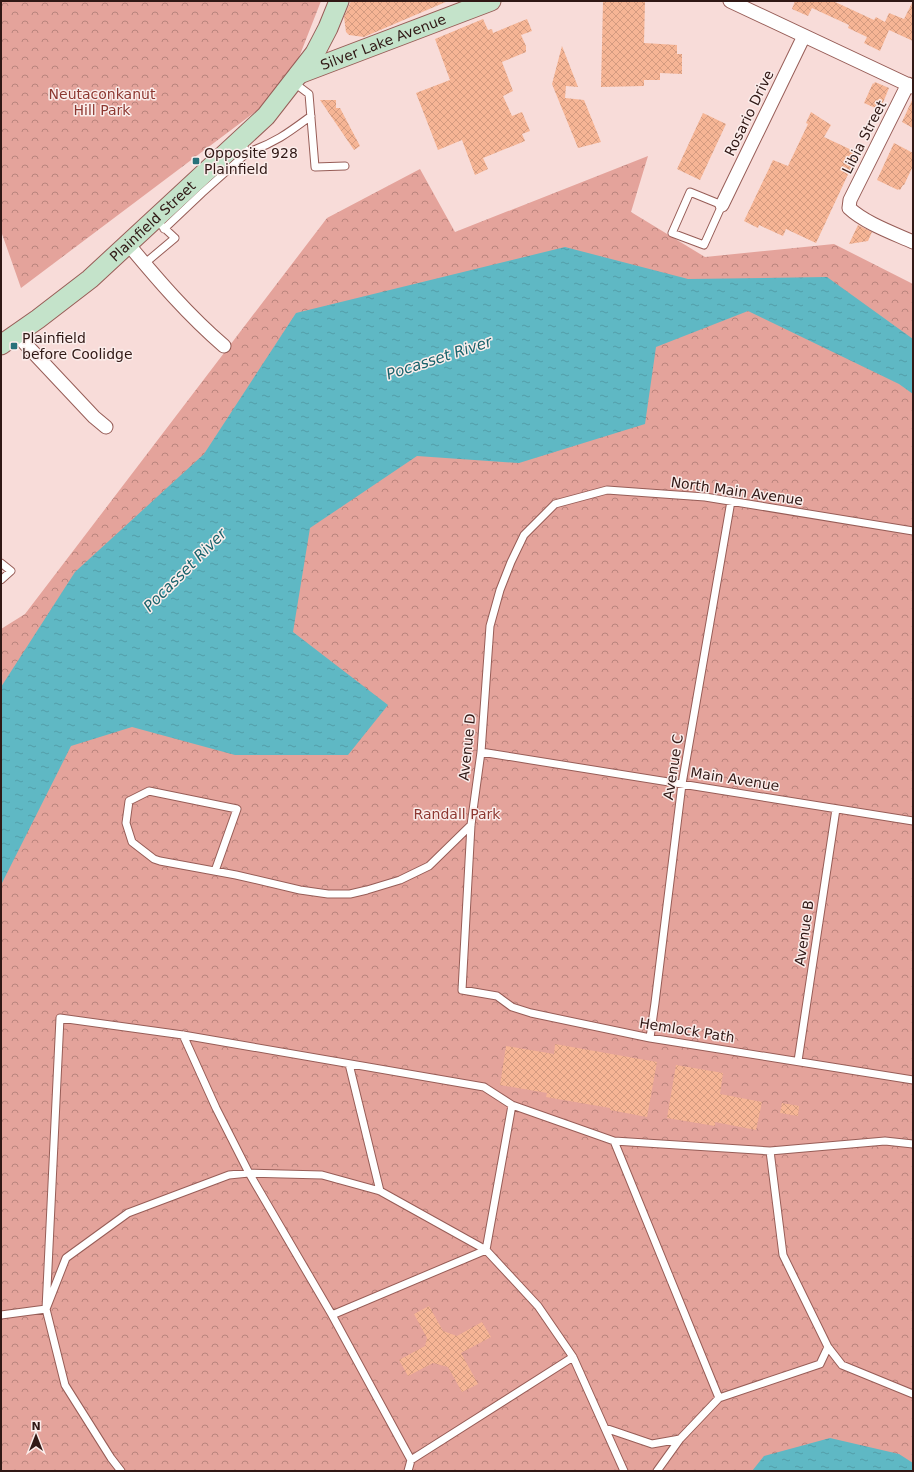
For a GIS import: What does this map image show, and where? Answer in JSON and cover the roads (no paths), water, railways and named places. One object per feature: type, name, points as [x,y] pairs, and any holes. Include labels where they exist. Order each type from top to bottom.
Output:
[{"type":"main road","name":"Plainfield Street","points":[[1,345],[17,335],[79,287],[128,244],[159,224],[243,147],[315,53],[328,28],[339,1]]},
{"type":"main road","name":"Silver Lake Avenue","points":[[296,78],[491,1]]},
{"type":"street","points":[[730,1],[911,85]]},
{"type":"street","name":"Rosario Drive","points":[[722,205],[804,36]]},
{"type":"street","name":"Libia Street","points":[[911,85],[850,200],[850,208],[855,214],[913,242]]},
{"type":"street","points":[[128,244],[201,327],[224,346]]},
{"type":"street","points":[[17,335],[94,417],[106,427]]},
{"type":"lane","points":[[296,78],[309,94],[315,167],[345,166]]},
{"type":"lane","points":[[243,147],[266,146],[282,138],[310,116]]},
{"type":"lane","points":[[690,192],[722,205],[704,245],[672,233],[690,192]]},
{"type":"lane","points":[[144,264],[175,238],[159,224]]},
{"type":"lane","name":"North Main Avenue","points":[[540,519],[555,504],[607,490],[705,497],[913,531]]},
{"type":"lane","name":"Avenue C","points":[[650,1038],[682,784],[731,501]]},
{"type":"lane","name":"Avenue D","points":[[462,990],[471,825],[481,752],[490,626],[500,590],[524,534],[540,519]]},
{"type":"lane","points":[[1,563],[10,571],[1,580]]},
{"type":"lane","name":"Main Avenue","points":[[481,752],[913,821]]},
{"type":"lane","points":[[215,871],[237,809],[148,791],[129,801],[126,823],[132,842],[154,859],[300,890],[328,894],[350,894],[400,880],[429,866],[471,825]]},
{"type":"lane","name":"Avenue B","points":[[798,1061],[836,809]]},
{"type":"lane","name":"Hemlock Path","points":[[462,990],[497,996],[512,1007],[531,1013],[650,1038],[913,1080]]},
{"type":"lane","points":[[121,1471],[111,1458],[65,1385],[46,1309],[60,1018],[183,1035],[484,1087],[512,1105],[614,1141],[770,1151],[885,1141],[913,1144]]},
{"type":"lane","points":[[183,1035],[216,1108],[249,1173],[332,1315],[411,1460]]},
{"type":"lane","points":[[349,1064],[380,1190]]},
{"type":"lane","points":[[486,1250],[512,1105]]},
{"type":"lane","points":[[614,1141],[719,1398]]},
{"type":"lane","points":[[770,1151],[783,1255],[828,1347],[842,1366],[913,1394]]},
{"type":"lane","points":[[46,1309],[66,1258],[128,1213],[229,1175],[249,1173],[322,1175],[380,1190],[486,1250],[538,1306],[574,1357],[624,1471]]},
{"type":"lane","points":[[332,1315],[486,1250]]},
{"type":"lane","points":[[1,1315],[46,1309]]},
{"type":"lane","points":[[657,1471],[680,1439],[719,1398],[820,1364],[828,1347]]},
{"type":"lane","points":[[408,1471],[411,1460],[574,1357]]},
{"type":"lane","points":[[605,1428],[652,1444],[680,1439]]},
{"type":"water","name":"Pocasset River","points":[[565,247],[688,279],[827,277],[913,339],[913,394],[899,384],[748,311],[656,347],[645,424],[519,463],[417,456],[310,528],[293,632],[388,705],[348,755],[235,755],[132,727],[71,746],[1,885],[1,687],[75,572],[204,454],[296,313]]},
{"type":"water","points":[[830,1438],[899,1454],[913,1463],[913,1471],[752,1471],[764,1456]]},
{"type":"place","name":"Opposite 928 Plainfield","points":[[196,161]]},
{"type":"place","name":"Plainfield before Coolidge","points":[[14,346]]},
{"type":"park label","name":"Neutaconkanut Hill Park","points":[[102,102]]},
{"type":"park label","name":"Randall Park","points":[[457,814]]}]
